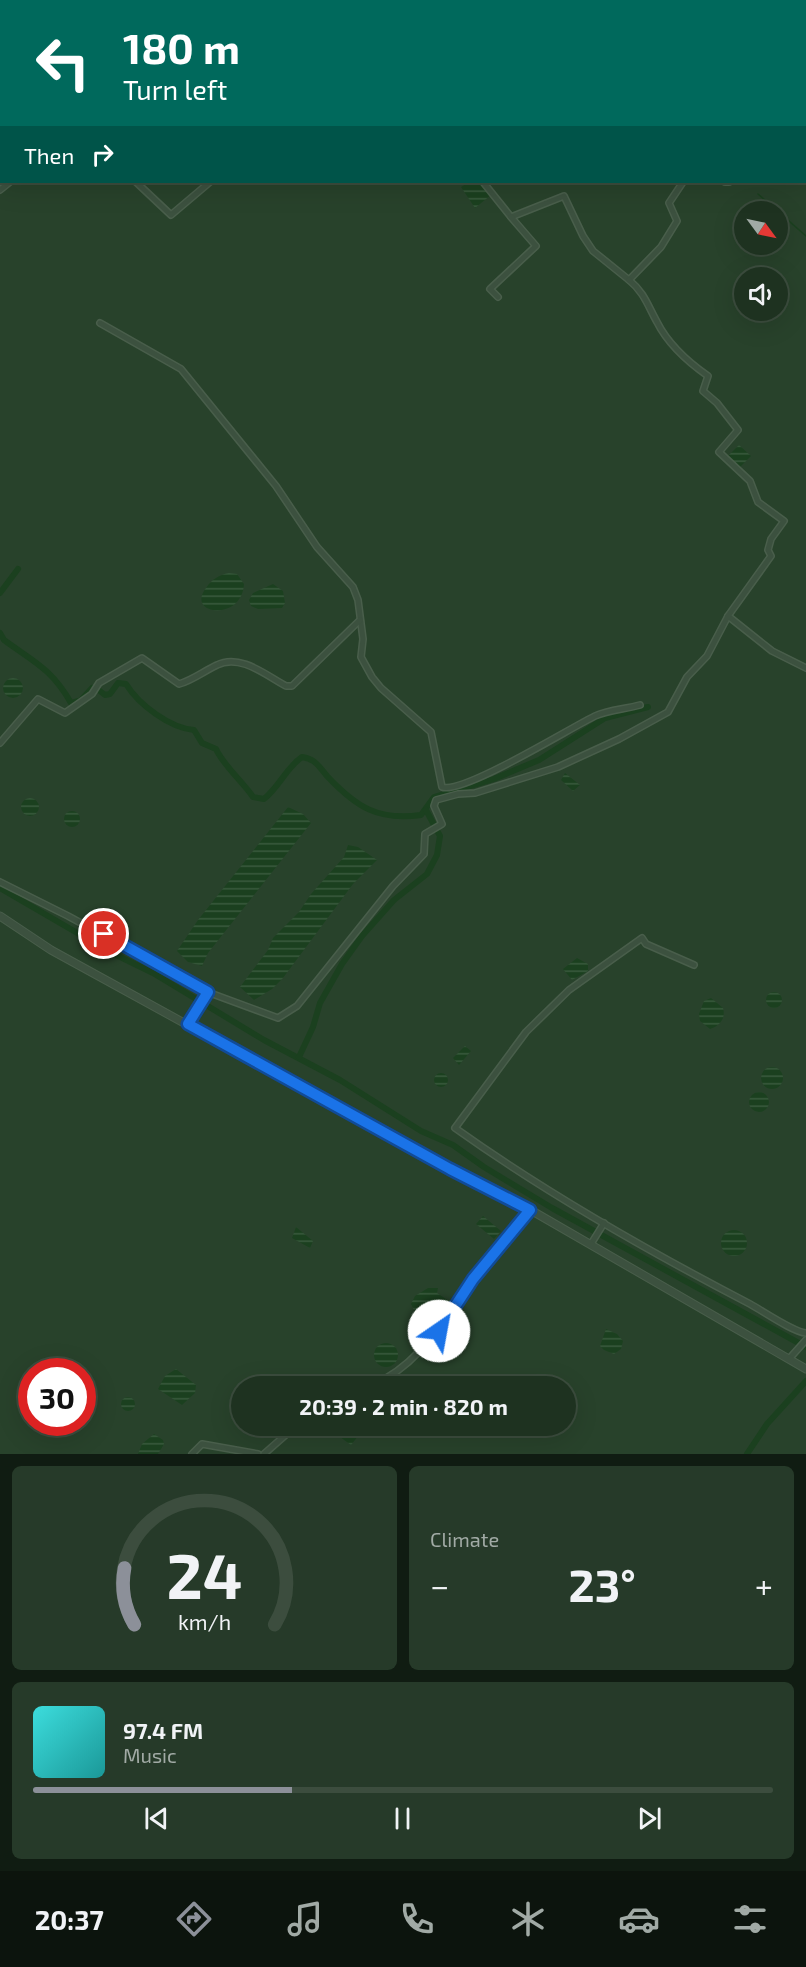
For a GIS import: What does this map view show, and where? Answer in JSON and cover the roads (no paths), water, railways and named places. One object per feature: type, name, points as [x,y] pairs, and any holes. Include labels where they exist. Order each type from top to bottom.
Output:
[{"type":"street","points":[[137,183],[171,215],[209,183]]},
{"type":"street","points":[[484,183],[536,246],[490,289],[498,297]]},
{"type":"street","points":[[629,280],[656,253],[677,221],[669,203],[682,183]]},
{"type":"street","points":[[0,882],[207,993],[274,1018],[289,1012],[309,992],[393,886],[424,854],[425,834],[442,824],[434,802],[454,795],[475,794],[558,767],[619,740],[668,712],[687,677],[707,656],[728,616],[764,568],[771,556],[768,550],[771,538],[784,521],[759,502],[750,481],[719,452],[738,430],[717,403],[703,391],[708,376],[684,357],[668,338],[642,292],[593,250],[583,236],[564,196],[511,217]]},
{"type":"street","points":[[100,323],[181,369],[276,486],[317,547],[352,587],[360,620],[361,657],[381,688],[431,732],[439,783],[444,789],[455,788],[481,777],[597,715],[640,705]]},
{"type":"street","points":[[728,616],[772,651],[806,668]]},
{"type":"street","points":[[0,743],[38,699],[65,713],[86,700],[99,682],[137,659],[146,660],[179,684],[217,664],[232,661],[256,669],[286,686],[292,686],[360,620]]},
{"type":"street","points":[[0,916],[51,950],[450,1169],[530,1210],[804,1368]]},
{"type":"street","points":[[694,964],[646,944],[642,938],[568,990],[525,1032],[455,1128],[548,1192],[644,1248],[806,1333]]},
{"type":"street","points":[[188,1024],[207,993]]},
{"type":"street","points":[[389,1376],[431,1340],[473,1279],[530,1210]]},
{"type":"street","points":[[591,1244],[604,1223]]},
{"type":"street","points":[[789,1359],[806,1340]]},
{"type":"street","points":[[264,1454],[284,1436]]},
{"type":"street","points":[[192,1454],[202,1444],[258,1454]]},
{"type":"waterway","points":[[758,194],[806,236]]},
{"type":"waterway","points":[[0,593],[18,569]]},
{"type":"waterway","points":[[0,633],[4,640],[49,674],[71,703],[81,700],[92,688]]},
{"type":"waterway","points":[[96,688],[105,695],[110,694],[118,683],[126,684],[139,700],[156,714],[175,725],[194,730],[202,743],[216,749],[253,797],[264,799],[302,757],[314,762],[358,804],[392,816],[421,815],[434,797],[494,779],[539,760],[605,718],[648,707]]},
{"type":"waterway","points":[[299,1057],[313,1027],[320,1003],[342,964],[362,936],[394,900],[427,874],[437,855],[440,836],[426,810]]},
{"type":"waterway","points":[[0,888],[110,952],[153,973],[264,1040],[340,1080],[421,1131],[453,1145],[484,1167],[552,1208],[806,1347]]},
{"type":"waterway","points":[[747,1454],[767,1424],[806,1381]]}]
